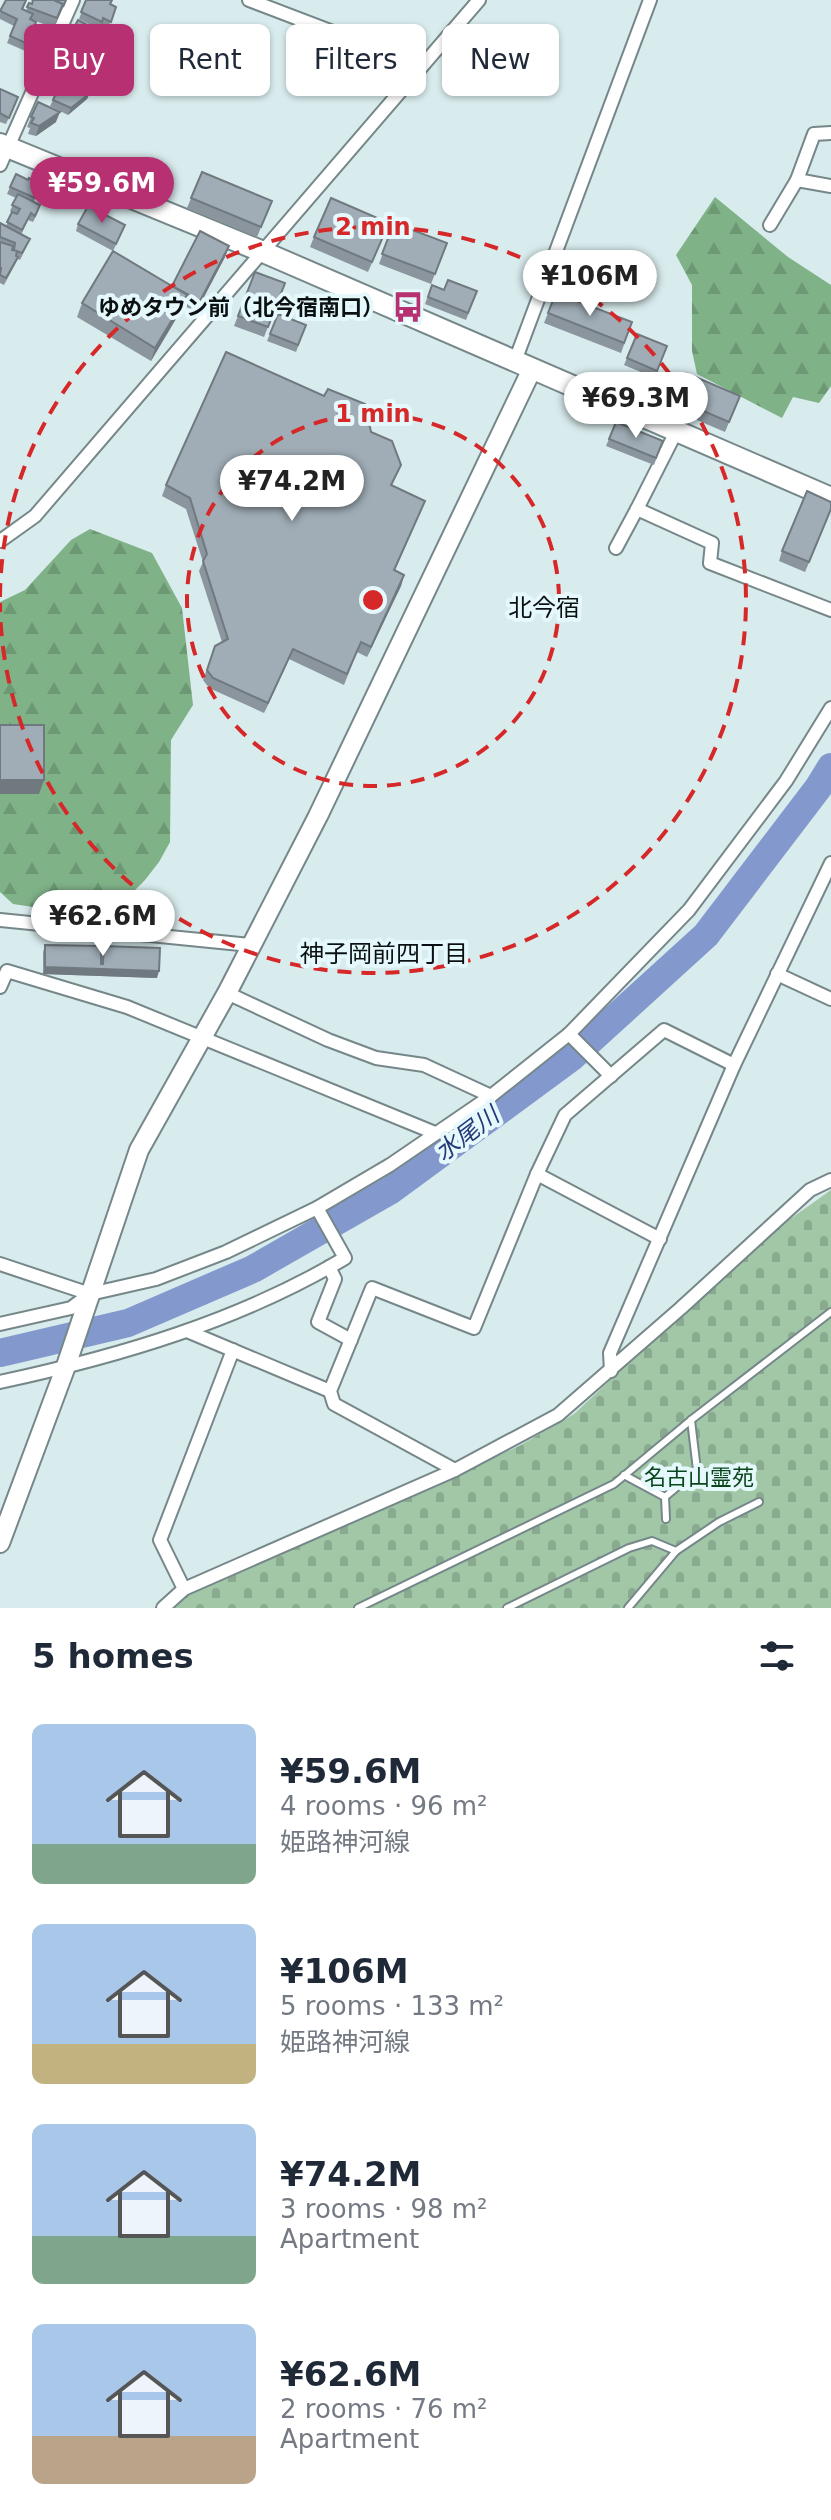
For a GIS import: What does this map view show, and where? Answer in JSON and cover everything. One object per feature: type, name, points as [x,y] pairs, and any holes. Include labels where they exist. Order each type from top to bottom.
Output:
[{"type":"main road","points":[[3,152],[261,251],[831,498]]},
{"type":"street","points":[[3,152],[73,0]]},
{"type":"street","points":[[249,0],[312,24]]},
{"type":"street","points":[[426,61],[479,0]]},
{"type":"street","points":[[0,1543],[66,1366],[139,1150],[227,993],[318,816],[524,365],[650,0]]},
{"type":"street","points":[[0,541],[35,516],[396,96]]},
{"type":"street","points":[[770,225],[797,180],[814,134],[831,133]]},
{"type":"street","points":[[797,180],[831,186]]},
{"type":"street","points":[[616,548],[676,432]]},
{"type":"street","points":[[637,509],[712,543],[710,563],[831,610]]},
{"type":"street","points":[[0,1324],[71,1308],[90,1294],[156,1279],[226,1252],[317,1208],[390,1165],[491,1096],[569,1034],[689,910],[786,781],[831,708]]},
{"type":"street","points":[[611,1371],[610,1353],[734,1065],[831,863]]},
{"type":"street","points":[[0,920],[250,945]]},
{"type":"street","points":[[0,987],[7,971],[127,1007],[435,1133]]},
{"type":"street","points":[[777,974],[831,999]]},
{"type":"street","points":[[227,993],[340,1044],[376,1058],[424,1065],[491,1096]]},
{"type":"street","points":[[455,1470],[334,1404],[330,1391],[372,1288],[474,1328],[537,1174],[565,1115],[664,1030],[734,1065]]},
{"type":"street","points":[[569,1034],[611,1076]]},
{"type":"street","points":[[537,1174],[660,1239]]},
{"type":"street","points":[[163,1608],[184,1589],[455,1470],[558,1415],[611,1371],[810,1190],[831,1180]]},
{"type":"street","points":[[0,1382],[104,1357],[187,1331],[263,1302],[329,1267],[345,1258],[317,1208]]},
{"type":"street","points":[[0,1264],[90,1294]]},
{"type":"street","points":[[329,1267],[335,1279],[318,1322],[351,1340]]},
{"type":"street","points":[[187,1331],[330,1391]]},
{"type":"street","points":[[184,1589],[160,1540],[233,1350]]},
{"type":"lane","points":[[358,1608],[614,1484],[831,1312]]},
{"type":"lane","points":[[691,1420],[697,1470]]},
{"type":"lane","points":[[697,1470],[721,1478]]},
{"type":"lane","points":[[665,1497],[697,1470]]},
{"type":"lane","points":[[624,1475],[665,1497]]},
{"type":"lane","points":[[665,1497],[666,1519]]},
{"type":"lane","points":[[628,1608],[676,1551],[719,1522],[759,1502]]},
{"type":"lane","points":[[507,1608],[629,1548],[652,1541],[676,1551]]},
{"type":"green space","points":[[715,197],[788,257],[831,285],[831,386],[819,403],[793,397],[782,418],[697,374],[692,351],[692,285],[676,255]]},
{"type":"green space","points":[[90,529],[152,553],[182,608],[193,705],[171,740],[170,842],[145,880],[107,918],[13,904],[0,892],[0,602],[25,590],[71,540]]},
{"type":"green space","name":"名古山霊苑","points":[[831,1190],[831,1608],[174,1608],[181,1599],[211,1584],[519,1446],[574,1414],[759,1241]]},
{"type":"building","points":[[6,0],[26,0],[22,9],[33,14],[30,19],[36,22],[24,24],[24,42],[10,36],[17,19],[0,11]]},
{"type":"building","points":[[33,0],[54,0],[63,4],[57,18],[27,7]]},
{"type":"building","points":[[86,0],[112,0],[110,4],[116,7],[111,22],[103,18],[102,22],[81,12]]},
{"type":"building","points":[[0,89],[18,97],[9,118],[0,113]]},
{"type":"building","points":[[55,96],[86,96],[71,108],[53,100]]},
{"type":"building","points":[[38,102],[60,112],[39,126],[31,123]]},
{"type":"building","points":[[202,172],[272,201],[261,227],[191,198]]},
{"type":"building","points":[[16,174],[47,189],[45,195],[38,192],[35,198],[10,187]]},
{"type":"building","points":[[18,194],[40,205],[35,216],[31,213],[22,230],[7,222],[12,212],[17,214],[20,209],[12,205]]},
{"type":"building","points":[[331,198],[389,223],[372,262],[314,237]]},
{"type":"building","points":[[88,206],[125,225],[116,244],[78,224]]},
{"type":"building","points":[[0,223],[30,239],[22,253],[14,250],[15,243],[0,237]]},
{"type":"building","points":[[394,223],[447,243],[435,274],[382,254]]},
{"type":"building","points":[[200,231],[229,246],[200,301],[172,286]]},
{"type":"building","points":[[0,242],[13,246],[12,250],[17,251],[18,257],[6,278],[0,275]]},
{"type":"building","points":[[113,251],[187,295],[155,348],[82,303]]},
{"type":"building","points":[[255,272],[285,283],[268,327],[238,316]]},
{"type":"building","points":[[448,280],[477,291],[468,313],[428,297],[432,285],[444,290]]},
{"type":"building","points":[[556,293],[632,322],[624,343],[548,313]]},
{"type":"building","points":[[278,314],[306,325],[298,345],[270,334]]},
{"type":"building","points":[[637,334],[667,346],[657,371],[627,358]]},
{"type":"building","points":[[226,352],[324,396],[328,389],[365,404],[371,432],[392,441],[401,465],[391,485],[425,501],[394,570],[404,575],[371,647],[361,642],[347,674],[293,649],[268,703],[213,678],[207,670],[215,646],[228,639],[203,561],[207,554],[190,498],[166,485]]},
{"type":"building","points":[[686,373],[740,396],[729,422],[675,399]]},
{"type":"building","points":[[616,422],[663,441],[656,458],[609,439]]},
{"type":"building","points":[[807,491],[831,502],[831,509],[809,562],[782,551]]},
{"type":"building","points":[[0,725],[44,725],[44,780],[0,780]]},
{"type":"building","points":[[45,945],[101,946],[101,964],[104,946],[160,948],[159,971],[45,967]]},
{"type":"waterway","name":"水尾川","points":[[0,1353],[128,1323],[253,1269],[391,1190],[572,1057],[706,935],[831,767]]},
{"type":"place","name":"ゆめタウン前（北今宿南口）","points":[[408,307]]},
{"type":"district","name":"北今宿","points":[[544,608]]},
{"type":"district","name":"神子岡前四丁目","points":[[384,954]]}]
